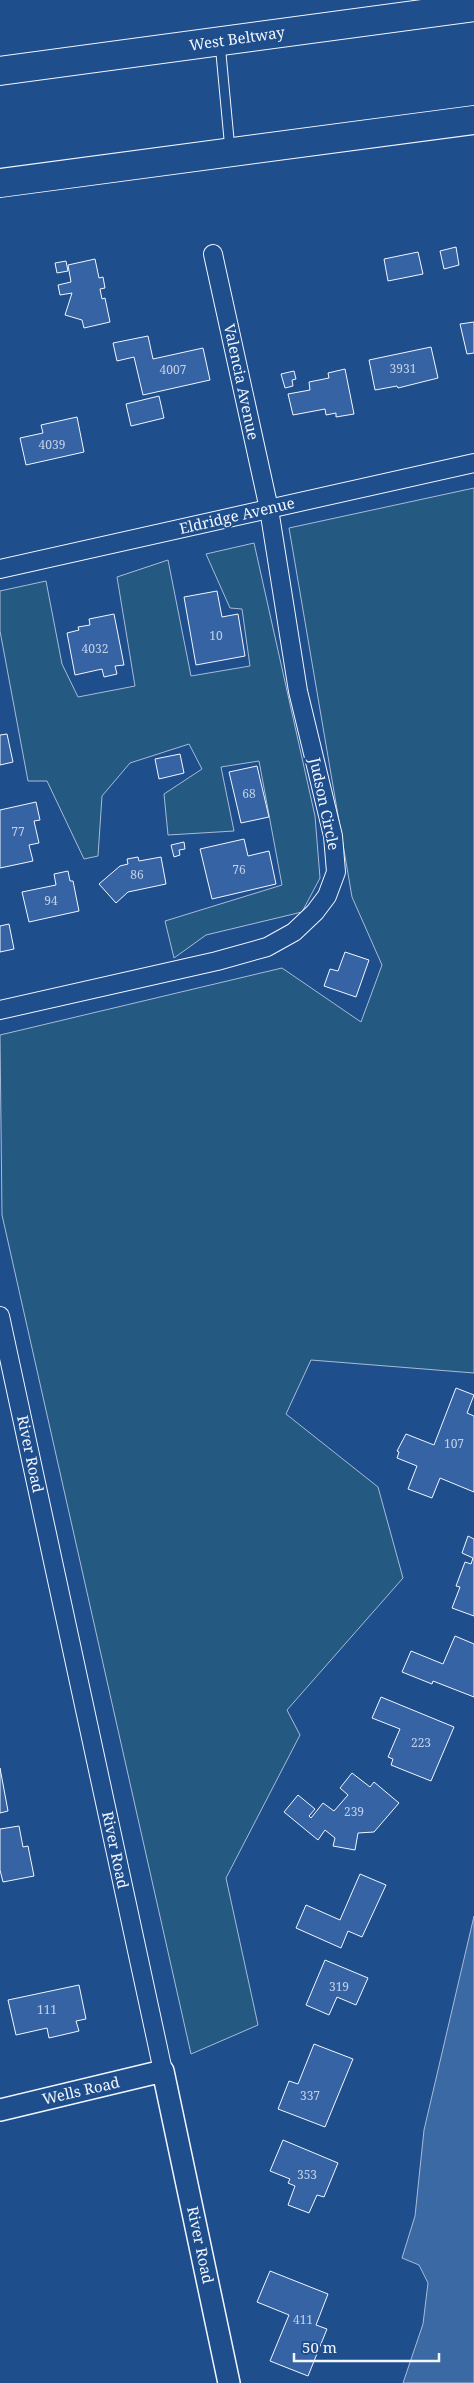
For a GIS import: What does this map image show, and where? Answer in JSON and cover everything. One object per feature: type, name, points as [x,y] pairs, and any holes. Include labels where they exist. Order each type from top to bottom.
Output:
[{"type":"highway","name":"West Beltway","points":[[0,71],[474,7]]},
{"type":"highway","points":[[0,183],[474,120]]},
{"type":"street","name":"Valencia Avenue","points":[[213,254],[270,510]]},
{"type":"street","name":"Eldridge Avenue","points":[[0,569],[474,463]]},
{"type":"street","name":"Judson Circle","points":[[0,1010],[217,961],[267,947],[294,932],[327,896],[336,872],[333,836],[298,691],[270,510]]},
{"type":"street","name":"River Road","points":[[0,1316],[229,2383]]},
{"type":"street","name":"Wells Road","points":[[0,2110],[163,2071]]},
{"type":"lane","points":[[220,41],[230,153]]},
{"type":"shaded area","points":[[474,488],[474,1373],[311,1360],[286,1414],[378,1487],[403,1578],[287,1710],[300,1735],[226,1878],[258,2025],[191,2054],[2,1215],[0,1035],[282,968],[361,1022],[382,965],[352,897],[289,528]]},
{"type":"shaded area","points":[[254,543],[315,816],[320,878],[302,912],[206,935],[174,958],[165,921],[282,885],[259,761],[221,767],[234,831],[168,835],[164,794],[202,769],[189,744],[130,763],[102,796],[98,856],[84,859],[47,781],[28,781],[0,631],[0,591],[46,581],[62,664],[78,697],[135,686],[117,577],[168,560],[191,676],[250,666],[242,609],[230,608],[206,554]]},
{"type":"shaded area","points":[[474,1916],[474,2383],[403,2383],[423,2324],[428,2283],[419,2265],[402,2258],[415,2216],[424,2130]]},
{"type":"building","points":[[456,247],[459,265],[444,269],[440,251]]},
{"type":"building","points":[[418,252],[423,274],[388,281],[384,259]]},
{"type":"building","points":[[95,259],[99,278],[103,277],[105,288],[100,289],[102,299],[105,298],[110,322],[84,328],[82,320],[65,315],[72,293],[60,295],[58,285],[71,282],[68,265]]},
{"type":"building","points":[[66,261],[68,271],[57,273],[55,263]]},
{"type":"building","points":[[474,322],[474,353],[467,354],[460,324]]},
{"type":"building","points":[[148,336],[153,359],[203,348],[210,380],[143,395],[134,357],[117,361],[113,343]]},
{"type":"building","points":[[431,347],[438,378],[398,388],[397,386],[375,390],[369,360]]},
{"type":"building","points":[[345,369],[354,414],[336,417],[336,413],[326,415],[325,409],[293,415],[288,394],[310,390],[309,382],[329,378],[328,373]]},
{"type":"building","points":[[294,371],[296,379],[292,380],[293,386],[285,388],[281,374]]},
{"type":"building","points":[[159,396],[164,418],[131,426],[126,404]]},
{"type":"building","points":[[77,417],[84,452],[26,465],[20,438],[43,433],[41,425]]},
{"type":"building","points":[[217,591],[222,617],[238,614],[245,656],[196,665],[184,597]]},
{"type":"building","points":[[114,614],[124,665],[115,666],[117,674],[104,677],[102,669],[75,675],[67,633],[79,630],[78,627],[90,625],[89,619]]},
{"type":"building","points":[[7,734],[13,762],[0,765],[0,735]]},
{"type":"building","points":[[180,754],[184,773],[159,779],[155,759]]},
{"type":"building","points":[[257,766],[269,817],[241,823],[229,772]]},
{"type":"building","points":[[36,802],[40,820],[34,821],[39,843],[29,845],[33,861],[0,868],[0,810]]},
{"type":"building","points":[[244,839],[248,856],[269,851],[276,884],[212,899],[200,849]]},
{"type":"building","points":[[184,842],[185,849],[179,850],[180,855],[174,857],[171,845]]},
{"type":"building","points":[[138,857],[139,861],[161,857],[166,884],[128,892],[116,903],[99,884],[120,866],[128,864],[127,859]]},
{"type":"building","points":[[68,871],[70,881],[73,881],[79,911],[29,922],[22,892],[56,885],[54,874]]},
{"type":"building","points":[[9,924],[14,949],[0,952],[0,926]]},
{"type":"building","points":[[345,952],[369,960],[356,997],[324,986],[330,969],[338,971]]},
{"type":"building","points":[[456,1388],[474,1395],[467,1413],[474,1416],[474,1492],[440,1478],[432,1498],[408,1489],[417,1466],[397,1458],[399,1452],[397,1451],[406,1434],[434,1445]]},
{"type":"building","points":[[468,1536],[474,1539],[474,1616],[452,1608],[460,1587],[456,1586],[465,1562],[471,1564],[473,1558],[462,1553]]},
{"type":"building","points":[[455,1636],[474,1644],[474,1697],[433,1681],[432,1684],[402,1672],[411,1651],[443,1664]]},
{"type":"building","points":[[381,1697],[454,1727],[431,1781],[391,1765],[393,1759],[388,1757],[400,1729],[372,1718]]},
{"type":"building","points":[[0,1768],[8,1811],[0,1813]]},
{"type":"building","points":[[352,1773],[370,1787],[374,1782],[399,1803],[374,1832],[358,1833],[355,1850],[333,1846],[335,1838],[325,1830],[318,1840],[284,1812],[298,1795],[315,1809],[309,1816],[311,1818],[323,1803],[334,1811],[348,1795],[340,1788]]},
{"type":"building","points":[[19,1826],[23,1847],[28,1846],[34,1876],[3,1882],[0,1870],[0,1829]]},
{"type":"building","points":[[360,1874],[386,1885],[362,1937],[348,1931],[341,1948],[296,1928],[306,1905],[340,1920]]},
{"type":"building","points":[[325,1960],[368,1978],[356,2005],[337,1997],[329,2015],[306,2005]]},
{"type":"building","points":[[79,1985],[86,2019],[76,2021],[79,2031],[49,2038],[47,2028],[16,2035],[8,2000]]},
{"type":"building","points":[[314,2044],[353,2059],[325,2127],[278,2109],[289,2081],[298,2084]]},
{"type":"building","points":[[283,2140],[338,2163],[324,2197],[317,2195],[309,2213],[288,2205],[295,2186],[288,2183],[290,2179],[270,2171]]},
{"type":"building","points":[[270,2271],[328,2294],[316,2325],[327,2329],[308,2376],[270,2361],[289,2315],[257,2302]]}]
